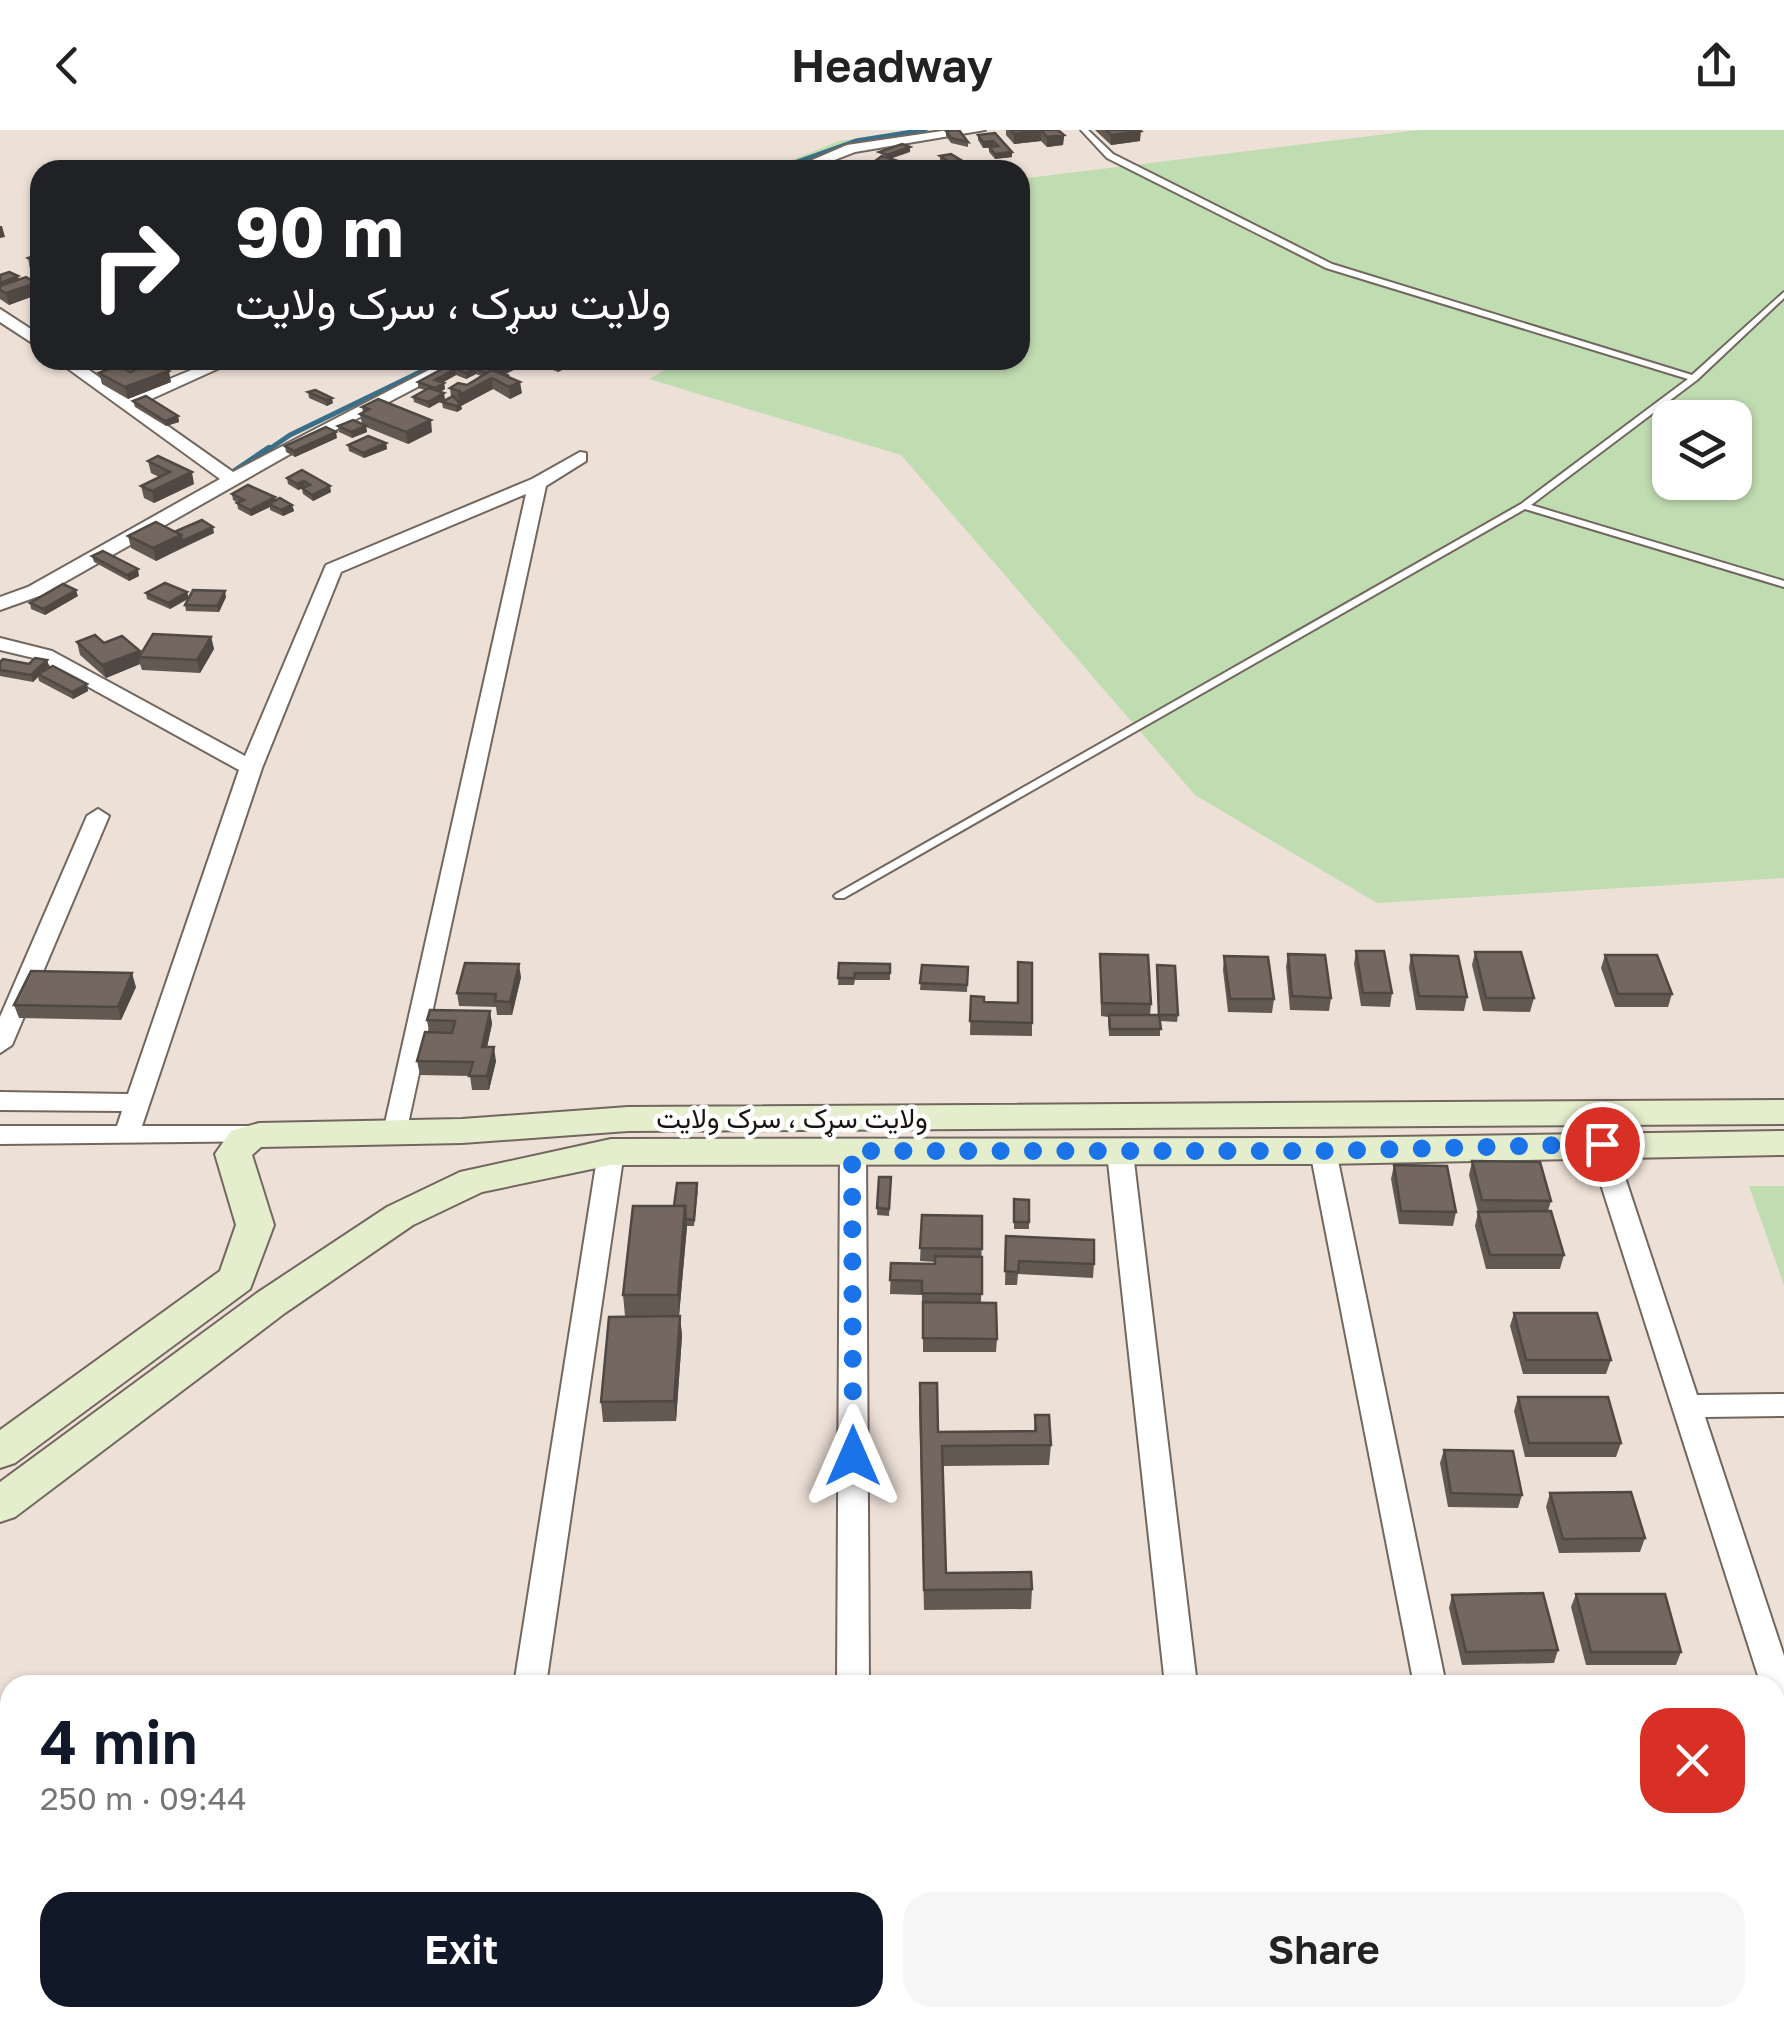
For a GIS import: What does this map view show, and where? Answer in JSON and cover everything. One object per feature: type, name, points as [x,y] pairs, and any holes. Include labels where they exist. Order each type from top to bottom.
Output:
[{"type":"main road","name":"ولایت سړک ، سرک ولایت","points":[[259,1135],[462,1131],[628,1119],[1784,1112]]},
{"type":"main road","points":[[0,1452],[236,1279],[255,1225],[233,1154],[244,1140],[259,1135]]},
{"type":"main road","name":"ولایت سړک ، سرک ولایت","points":[[0,1505],[271,1302],[400,1216],[473,1181],[611,1152],[1120,1153],[1784,1143]]},
{"type":"main road","points":[[236,1279],[271,1302]]},
{"type":"street","points":[[821,160],[852,148],[978,130]]},
{"type":"street","points":[[0,314],[30,336]]},
{"type":"street","points":[[79,370],[234,482]]},
{"type":"street","points":[[126,404],[206,370]]},
{"type":"street","points":[[0,604],[35,590],[234,482],[293,445],[441,370]]},
{"type":"street","points":[[127,1134],[251,768],[333,569],[538,483],[580,457]]},
{"type":"street","points":[[396,1132],[538,483]]},
{"type":"street","points":[[0,644],[45,655],[251,768]]},
{"type":"street","points":[[0,1045],[98,816]]},
{"type":"street","points":[[0,1101],[138,1103]]},
{"type":"street","points":[[0,1135],[259,1135]]},
{"type":"street","points":[[1602,1144],[1773,1675]]},
{"type":"street","points":[[852,1151],[853,1675]]},
{"type":"street","points":[[1323,1151],[1428,1675]]},
{"type":"street","points":[[532,1675],[611,1152]]},
{"type":"street","points":[[1120,1153],[1179,1675]]},
{"type":"street","points":[[1686,1406],[1784,1406]]},
{"type":"lane","points":[[1084,130],[1110,156],[1329,266],[1694,378]]},
{"type":"lane","points":[[840,896],[1524,506],[1694,378],[1784,294]]},
{"type":"lane","points":[[1524,506],[1784,584]]},
{"type":"green space","points":[[911,130],[945,130],[852,145],[811,160],[792,160],[839,141]]},
{"type":"green space","points":[[1419,130],[1784,130],[1784,878],[1377,903],[1195,795],[901,455],[649,379],[665,370],[1030,370],[1030,178]]},
{"type":"green space","points":[[1749,1186],[1784,1186],[1784,1285]]},
{"type":"building","points":[[959,130],[968,142],[951,138],[946,131]]},
{"type":"building","points":[[1041,130],[1058,130],[1064,135],[1047,137]]},
{"type":"building","points":[[1106,130],[1140,130],[1141,131],[1111,135]]},
{"type":"building","points":[[995,133],[1012,152],[995,154],[989,147],[998,146],[993,141],[983,142],[978,135]]},
{"type":"building","points":[[902,144],[910,147],[887,155],[879,152]]},
{"type":"building","points":[[951,154],[961,160],[947,160],[940,156]]},
{"type":"building","points":[[9,272],[18,276],[0,283],[0,275]]},
{"type":"building","points":[[26,277],[30,279],[30,285],[6,293],[0,286]]},
{"type":"building","points":[[440,370],[453,370],[435,380],[444,383],[435,388],[418,382]]},
{"type":"building","points":[[492,370],[520,382],[509,387],[492,378],[459,395],[460,391],[450,388],[458,383],[467,385]]},
{"type":"building","points":[[169,371],[125,387],[99,373]]},
{"type":"building","points":[[429,388],[444,393],[428,402],[413,397]]},
{"type":"building","points":[[315,390],[332,398],[326,400],[308,392]]},
{"type":"building","points":[[146,396],[178,416],[165,421],[133,401]]},
{"type":"building","points":[[453,396],[461,404],[442,402]]},
{"type":"building","points":[[378,399],[431,420],[406,432],[360,414],[369,409],[362,407]]},
{"type":"building","points":[[353,420],[366,426],[351,432],[338,426]]},
{"type":"building","points":[[326,427],[336,432],[294,451],[285,446]]},
{"type":"building","points":[[368,436],[386,443],[363,453],[348,445]]},
{"type":"building","points":[[158,456],[192,472],[152,491],[141,486],[170,472],[148,461]]},
{"type":"building","points":[[302,470],[330,486],[312,495],[302,488],[310,485],[287,478]]},
{"type":"building","points":[[248,485],[275,497],[250,510],[237,503],[244,500],[232,494]]},
{"type":"building","points":[[280,498],[292,505],[281,510],[269,504]]},
{"type":"building","points":[[202,520],[213,527],[182,541],[181,535],[174,532]]},
{"type":"building","points":[[156,522],[181,535],[153,548],[128,536]]},
{"type":"building","points":[[103,551],[138,569],[127,575],[92,556]]},
{"type":"building","points":[[165,583],[187,592],[168,603],[146,593]]},
{"type":"building","points":[[63,584],[76,590],[43,609],[30,603]]},
{"type":"building","points":[[193,590],[225,591],[217,606],[185,605]]},
{"type":"building","points":[[153,634],[211,637],[197,660],[139,657]]},
{"type":"building","points":[[95,635],[104,643],[122,636],[140,651],[102,665],[77,642]]},
{"type":"building","points":[[35,658],[47,660],[31,675],[0,670],[3,659],[29,664]]},
{"type":"building","points":[[53,666],[87,684],[72,692],[38,674]]},
{"type":"building","points":[[1356,951],[1384,951],[1392,993],[1363,993]]},
{"type":"building","points":[[1475,952],[1521,952],[1534,998],[1486,998]]},
{"type":"building","points":[[1100,954],[1148,955],[1151,1004],[1102,1003]]},
{"type":"building","points":[[1288,954],[1325,955],[1331,998],[1292,996]]},
{"type":"building","points":[[1411,955],[1458,956],[1467,997],[1419,996]]},
{"type":"building","points":[[1605,955],[1657,955],[1672,994],[1618,994]]},
{"type":"building","points":[[1224,956],[1268,957],[1274,999],[1230,999]]},
{"type":"building","points":[[1018,962],[1032,963],[1032,1023],[970,1021],[971,996],[984,997],[984,1002],[1018,1003]]},
{"type":"building","points":[[465,963],[519,964],[510,1002],[495,1001],[496,994],[457,993]]},
{"type":"building","points":[[839,963],[890,964],[890,973],[855,973],[854,978],[838,978]]},
{"type":"building","points":[[922,965],[968,967],[967,985],[920,983]]},
{"type":"building","points":[[1157,965],[1175,966],[1178,1015],[1159,1015]]},
{"type":"building","points":[[31,971],[132,973],[118,1007],[14,1005]]},
{"type":"building","points":[[430,1010],[490,1011],[482,1047],[494,1047],[487,1076],[469,1076],[473,1062],[417,1061],[425,1032],[452,1033],[455,1021],[427,1020]]},
{"type":"building","points":[[1109,1015],[1159,1015],[1161,1029],[1110,1029]]},
{"type":"building","points":[[1472,1161],[1540,1162],[1551,1201],[1482,1200]]},
{"type":"building","points":[[1394,1165],[1447,1166],[1456,1212],[1401,1211]]},
{"type":"building","points":[[879,1177],[891,1177],[889,1209],[877,1208]]},
{"type":"building","points":[[677,1183],[697,1183],[694,1220],[686,1219],[685,1206],[674,1206]]},
{"type":"building","points":[[1014,1199],[1029,1200],[1029,1222],[1014,1222]]},
{"type":"building","points":[[633,1206],[685,1206],[678,1295],[623,1295]]},
{"type":"building","points":[[1551,1211],[1564,1255],[1490,1255],[1478,1212]]},
{"type":"building","points":[[922,1215],[982,1216],[982,1249],[920,1248]]},
{"type":"building","points":[[1006,1236],[1094,1240],[1094,1264],[1019,1261],[1018,1272],[1005,1271]]},
{"type":"building","points":[[935,1256],[982,1257],[982,1294],[922,1293],[922,1281],[890,1280],[891,1263],[935,1264]]},
{"type":"building","points":[[923,1302],[996,1303],[997,1339],[923,1338]]},
{"type":"building","points":[[1514,1313],[1597,1313],[1611,1360],[1526,1360]]},
{"type":"building","points":[[680,1316],[674,1401],[601,1402],[609,1317]]},
{"type":"building","points":[[920,1383],[937,1383],[938,1432],[1036,1431],[1035,1415],[1049,1415],[1051,1445],[942,1446],[946,1573],[1031,1572],[1032,1589],[924,1590]]},
{"type":"building","points":[[1518,1397],[1608,1397],[1621,1443],[1529,1443]]},
{"type":"building","points":[[1444,1450],[1513,1451],[1522,1495],[1451,1493]]},
{"type":"building","points":[[1631,1492],[1645,1538],[1563,1539],[1550,1493]]},
{"type":"building","points":[[1543,1593],[1558,1650],[1466,1652],[1452,1595]]},
{"type":"building","points":[[1576,1594],[1665,1594],[1681,1652],[1591,1652]]},
{"type":"waterway","points":[[803,160],[856,141],[925,130]]},
{"type":"waterway","points":[[265,452],[290,435],[424,370]]},
{"type":"waterway","points":[[232,474],[269,449]]},
{"type":"route","points":[[853,1456],[852,1151],[1120,1153],[1602,1144]]}]
